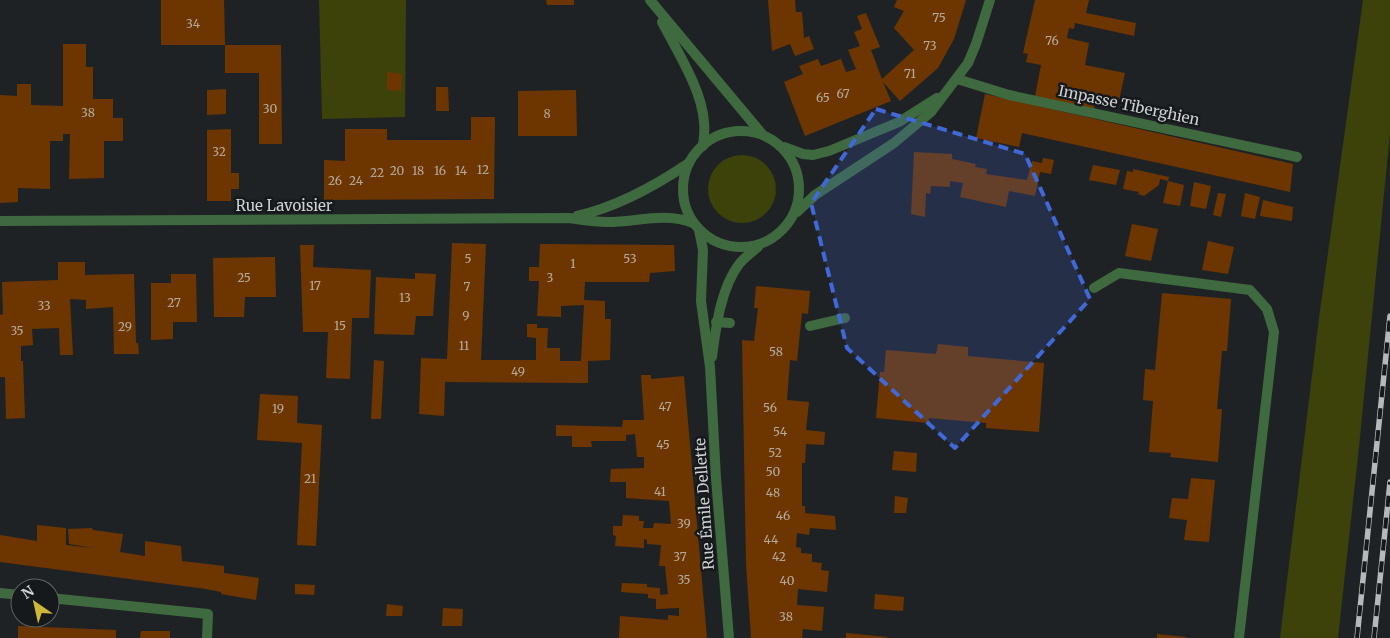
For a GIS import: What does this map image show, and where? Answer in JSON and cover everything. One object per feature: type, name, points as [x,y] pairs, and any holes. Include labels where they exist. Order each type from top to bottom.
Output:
[{"type":"street","points":[[762,134],[746,131],[730,132],[716,137],[703,146],[689,164],[684,178],[683,194],[686,209],[696,226],[712,240],[727,246],[744,248],[761,245],[775,237],[815,194],[894,143],[915,127],[931,112],[968,63],[990,0]]},
{"type":"street","points":[[652,3],[762,134],[779,145],[803,154],[813,155],[829,151],[899,122],[944,93]]},
{"type":"street","points":[[652,3],[696,92],[704,120],[703,146]]},
{"type":"street","name":"Impasse Tiberghien","points":[[957,79],[1009,95],[1297,157]]},
{"type":"street","points":[[779,145],[790,157],[799,180],[800,196],[792,219]]},
{"type":"street","name":"Rue Lavoisier","points":[[569,218],[600,210],[619,202],[660,182],[689,164]]},
{"type":"street","name":"Rue Lavoisier","points":[[0,221],[569,218],[609,222],[666,218],[684,220],[696,226]]},
{"type":"street","name":"Rue Émile Dellette","points":[[696,226],[703,250],[701,310],[710,368],[716,478],[729,638]]},
{"type":"street","name":"Rue Émile Dellette","points":[[710,368],[716,322],[722,301],[741,261],[761,245]]},
{"type":"street","points":[[1094,288],[1119,273],[1250,290],[1267,309],[1274,332],[1239,638]]},
{"type":"street","points":[[810,326],[846,318]]},
{"type":"street","points":[[716,322],[730,323]]},
{"type":"street","points":[[60,599],[208,614],[207,638]]},
{"type":"highlighted area","points":[[876,109],[1025,154],[1090,299],[955,448],[847,348],[811,203]]},
{"type":"green space","points":[[319,0],[406,0],[405,117],[322,119]]},
{"type":"green space","points":[[1363,0],[1390,0],[1390,133],[1338,638],[1280,638],[1319,318]]},
{"type":"green space","points":[[742,155],[755,158],[766,165],[773,176],[776,189],[773,202],[766,213],[755,220],[742,223],[729,220],[718,213],[711,202],[708,189],[711,176],[718,165],[729,158]]},
{"type":"building","points":[[161,0],[224,0],[225,45],[161,45]]},
{"type":"building","points":[[546,0],[574,0],[574,5],[547,5]]},
{"type":"building","points":[[768,0],[795,0],[796,12],[802,12],[804,38],[809,36],[814,49],[795,56],[790,44],[772,51]]},
{"type":"building","points":[[897,0],[966,0],[954,39],[938,68],[900,101],[883,82],[891,101],[805,136],[784,82],[803,74],[799,66],[818,59],[821,66],[841,59],[846,72],[856,69],[848,50],[860,46],[854,32],[862,29],[857,16],[866,13],[880,47],[871,50],[882,79],[914,50],[894,28],[904,11],[894,7]]},
{"type":"building","points":[[1035,0],[1089,0],[1086,13],[1136,23],[1134,36],[1075,23],[1074,29],[1069,28],[1067,38],[1089,43],[1085,65],[1125,73],[1118,105],[1096,99],[1094,109],[1035,96],[1041,65],[1026,62],[1028,54],[1023,53]]},
{"type":"building","points":[[63,44],[86,44],[86,67],[93,67],[93,99],[113,99],[113,118],[123,118],[123,141],[104,141],[104,178],[69,179],[70,134],[63,134],[63,141],[50,141],[50,189],[18,188],[18,202],[0,203],[0,95],[17,96],[17,84],[31,84],[31,105],[63,106]]},
{"type":"building","points":[[225,45],[281,45],[282,144],[259,144],[259,73],[225,73]]},
{"type":"building","points":[[387,72],[402,74],[401,91],[387,90]]},
{"type":"building","points":[[436,87],[448,87],[449,111],[436,111]]},
{"type":"building","points":[[226,89],[226,114],[207,115],[207,90]]},
{"type":"building","points":[[576,90],[577,136],[518,136],[518,91]]},
{"type":"building","points":[[985,94],[1293,164],[1290,192],[1022,133],[1019,147],[976,138]]},
{"type":"building","points":[[471,117],[495,117],[494,199],[324,200],[324,160],[345,161],[345,129],[387,129],[387,140],[471,140]]},
{"type":"building","points":[[231,129],[231,173],[239,173],[239,189],[231,189],[231,201],[207,201],[207,130]]},
{"type":"building","points":[[914,152],[952,154],[952,159],[976,164],[975,167],[987,169],[986,174],[1027,180],[1032,161],[1042,163],[1043,158],[1054,160],[1051,174],[1040,172],[1035,196],[1009,191],[1006,207],[960,197],[963,183],[950,181],[950,187],[931,186],[930,194],[926,193],[925,217],[911,214]]},
{"type":"building","points":[[1093,165],[1120,170],[1116,185],[1089,180]]},
{"type":"building","points":[[1133,169],[1169,177],[1168,181],[1160,179],[1159,185],[1144,196],[1138,194],[1139,192],[1123,189],[1127,171],[1133,172]]},
{"type":"building","points":[[1168,181],[1184,185],[1180,206],[1163,203]]},
{"type":"building","points":[[1194,182],[1211,186],[1206,209],[1190,206]]},
{"type":"building","points":[[1218,193],[1226,194],[1221,217],[1213,215]]},
{"type":"building","points":[[1245,193],[1260,197],[1255,219],[1241,216]]},
{"type":"building","points":[[1263,200],[1293,207],[1292,221],[1260,216]]},
{"type":"building","points":[[1132,224],[1158,229],[1151,261],[1125,256]]},
{"type":"building","points":[[1208,241],[1234,247],[1228,274],[1202,270]]},
{"type":"building","points":[[452,243],[486,244],[481,360],[536,360],[536,338],[527,337],[527,324],[537,324],[537,328],[548,328],[547,348],[560,348],[560,361],[581,361],[584,305],[561,306],[561,317],[537,316],[539,281],[529,281],[529,267],[539,267],[540,244],[674,245],[675,271],[650,273],[649,282],[585,282],[584,300],[605,301],[605,319],[611,319],[610,360],[588,361],[588,383],[445,382],[444,416],[419,414],[421,358],[447,359]]},
{"type":"building","points":[[300,245],[314,245],[313,267],[371,270],[369,318],[352,318],[350,379],[326,378],[328,332],[303,332]]},
{"type":"building","points":[[275,257],[276,297],[245,297],[244,317],[214,317],[213,258]]},
{"type":"building","points":[[58,262],[85,262],[85,275],[134,274],[136,343],[138,343],[139,354],[114,354],[113,307],[86,309],[86,300],[70,299],[73,355],[60,355],[59,328],[32,329],[33,345],[21,346],[25,418],[6,419],[5,377],[0,377],[0,315],[3,314],[2,282],[58,280]]},
{"type":"building","points":[[415,273],[436,274],[433,316],[416,316],[414,335],[374,334],[376,277],[415,279]]},
{"type":"building","points":[[171,274],[196,274],[197,322],[173,322],[173,339],[151,340],[151,283],[171,283]]},
{"type":"building","points":[[756,286],[810,291],[808,314],[802,313],[797,361],[790,360],[787,400],[809,402],[806,430],[825,432],[824,445],[806,444],[805,463],[802,463],[802,506],[805,506],[805,513],[835,516],[836,530],[810,528],[809,535],[797,533],[796,547],[801,548],[801,553],[812,554],[812,562],[822,563],[821,570],[829,571],[827,592],[798,589],[797,605],[824,607],[822,631],[803,629],[802,638],[751,638],[746,564],[742,340],[754,341],[758,308],[754,308]]},
{"type":"building","points":[[1162,293],[1231,299],[1227,351],[1222,351],[1217,409],[1222,409],[1218,462],[1170,457],[1171,453],[1149,452],[1153,401],[1143,400],[1145,369],[1155,370]]},
{"type":"building","points":[[938,344],[968,347],[968,356],[1044,363],[1039,432],[986,428],[986,423],[929,418],[928,423],[876,418],[880,372],[884,372],[886,350],[936,354]]},
{"type":"building","points":[[374,360],[384,361],[381,419],[371,419]]},
{"type":"building","points":[[641,375],[651,375],[651,379],[684,376],[707,638],[619,638],[620,616],[668,620],[668,615],[679,616],[679,608],[656,609],[656,599],[648,598],[648,594],[621,592],[622,583],[647,584],[647,587],[660,588],[660,595],[668,594],[665,566],[659,566],[661,545],[647,544],[647,540],[644,539],[644,548],[615,546],[616,536],[613,535],[613,526],[622,526],[623,515],[639,516],[639,521],[644,521],[643,528],[653,528],[654,523],[671,524],[669,501],[626,498],[626,482],[610,482],[611,469],[644,468],[644,457],[637,457],[635,434],[626,435],[626,441],[591,441],[592,447],[572,447],[572,436],[556,436],[556,425],[622,427],[623,420],[644,420]]},
{"type":"building","points":[[260,394],[298,396],[297,423],[322,425],[316,546],[297,545],[302,443],[257,440]]},
{"type":"building","points":[[894,451],[917,453],[916,472],[892,470]]},
{"type":"building","points":[[1191,478],[1215,480],[1209,542],[1184,540],[1187,520],[1169,518],[1172,498],[1188,499]]},
{"type":"building","points":[[895,496],[908,498],[906,513],[894,513]]},
{"type":"building","points":[[37,525],[66,528],[66,545],[93,548],[69,544],[68,529],[92,528],[93,530],[123,534],[120,552],[145,556],[145,541],[181,546],[182,561],[224,566],[224,573],[259,578],[256,600],[221,594],[221,592],[206,589],[0,562],[0,535],[37,541]]},
{"type":"building","points":[[295,584],[315,585],[314,595],[295,594]]},
{"type":"building","points":[[875,594],[904,597],[903,611],[874,609]]},
{"type":"building","points":[[387,604],[403,606],[402,616],[386,616]]},
{"type":"building","points":[[443,608],[463,609],[462,626],[442,626]]},
{"type":"building","points":[[18,628],[116,630],[116,638],[18,638]]},
{"type":"building","points":[[141,631],[170,631],[170,638],[140,638]]},
{"type":"building","points":[[846,633],[887,637],[887,638],[846,638]]},
{"type":"building","points":[[1157,634],[1186,637],[1186,638],[1157,638]]},
{"type":"railway","points":[[1357,638],[1390,316]]},
{"type":"railway","points":[[1374,638],[1390,482]]}]
